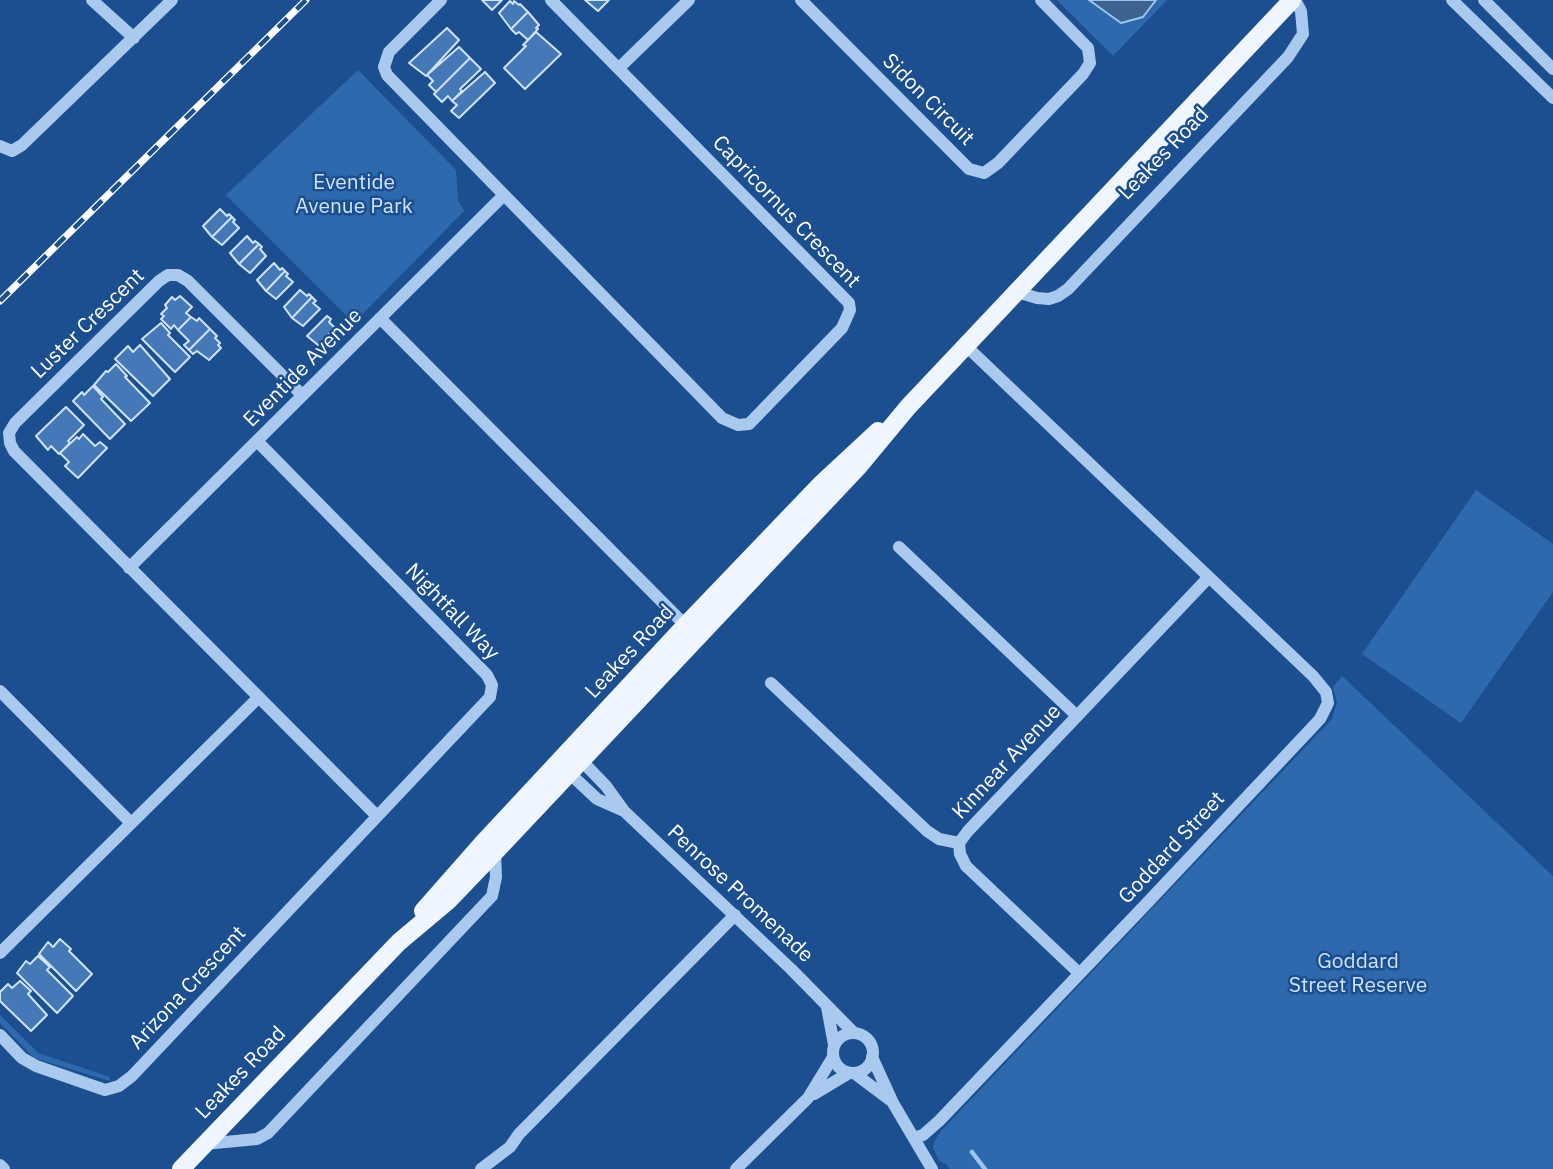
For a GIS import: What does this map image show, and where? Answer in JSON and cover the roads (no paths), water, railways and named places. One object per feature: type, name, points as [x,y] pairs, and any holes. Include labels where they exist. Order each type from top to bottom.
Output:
[{"type":"main road","name":"Leakes Road","points":[[399,943],[459,869],[570,762],[691,632],[859,467],[908,407],[1294,0]]},
{"type":"main road","name":"Leakes Road","points":[[181,1169],[399,943],[449,900],[495,852],[570,762]]},
{"type":"street","points":[[92,0],[134,38]]},
{"type":"street","points":[[0,146],[12,150],[22,145],[172,0]]},
{"type":"street","points":[[441,0],[389,52],[384,67],[387,75],[504,195]]},
{"type":"street","name":"Capricornus Crescent","points":[[504,195],[731,424],[742,425],[754,420],[847,320],[849,303],[551,0]]},
{"type":"street","points":[[619,68],[689,0]]},
{"type":"street","name":"Sidon Circuit","points":[[801,0],[969,169],[984,173],[1007,153],[1083,74],[1090,63],[1088,48],[1041,0]]},
{"type":"street","name":"Leakes Road","points":[[1017,292],[1037,298],[1058,296],[1122,232],[1288,57],[1303,34],[1301,11],[1294,0]]},
{"type":"street","points":[[1452,0],[1553,98]]},
{"type":"street","points":[[1483,0],[1553,69]]},
{"type":"street","name":"Eventide Avenue","points":[[129,568],[504,195]]},
{"type":"street","name":"Luster Crescent","points":[[129,568],[11,447],[10,430],[24,413],[159,281],[172,275],[188,281],[302,395]]},
{"type":"street","points":[[380,318],[691,632]]},
{"type":"street","points":[[966,346],[1209,577]]},
{"type":"street","name":"Nightfall Way","points":[[257,441],[491,680],[492,691],[487,702],[377,816]]},
{"type":"street","points":[[899,547],[1077,716]]},
{"type":"street","points":[[129,568],[377,816]]},
{"type":"street","name":"Kinnear Avenue","points":[[1079,973],[966,866],[960,855],[959,843],[1209,577]]},
{"type":"street","name":"Goddard Street","points":[[915,1138],[923,1135],[939,1121],[1326,711],[1327,695],[1319,683],[1209,577]]},
{"type":"street","points":[[771,684],[927,831],[939,839],[959,843]]},
{"type":"street","points":[[0,691],[131,823]]},
{"type":"street","points":[[0,953],[259,697]]},
{"type":"street","name":"Penrose Promenade","points":[[570,762],[606,786],[624,811],[735,915],[854,1033]]},
{"type":"street","name":"Arizona Crescent","points":[[0,1035],[22,1058],[36,1066],[105,1090],[115,1089],[132,1076],[377,816]]},
{"type":"street","name":"Leakes Road","points":[[204,1144],[257,1139],[268,1133],[492,896],[496,877],[495,852]]},
{"type":"street","points":[[481,1169],[510,1147],[519,1134],[735,915]]},
{"type":"street","points":[[0,932],[10,943]]},
{"type":"street","points":[[827,1007],[839,1068],[852,1073],[893,1103]]},
{"type":"street","points":[[808,1098],[840,1037],[854,1033],[865,1037],[869,1041],[872,1058],[893,1103],[932,1169]]},
{"type":"street","points":[[736,1169],[808,1098],[867,1066],[872,1058]]},
{"type":"street","points":[[0,1165],[4,1169]]},
{"type":"waterway","points":[[972,1152],[985,1169]]},
{"type":"railway","points":[[0,301],[306,0]]},
{"type":"park label","name":"Eventide Avenue Park","points":[[354,195]]},
{"type":"park label","name":"Goddard Street Reserve","points":[[1358,974]]}]
